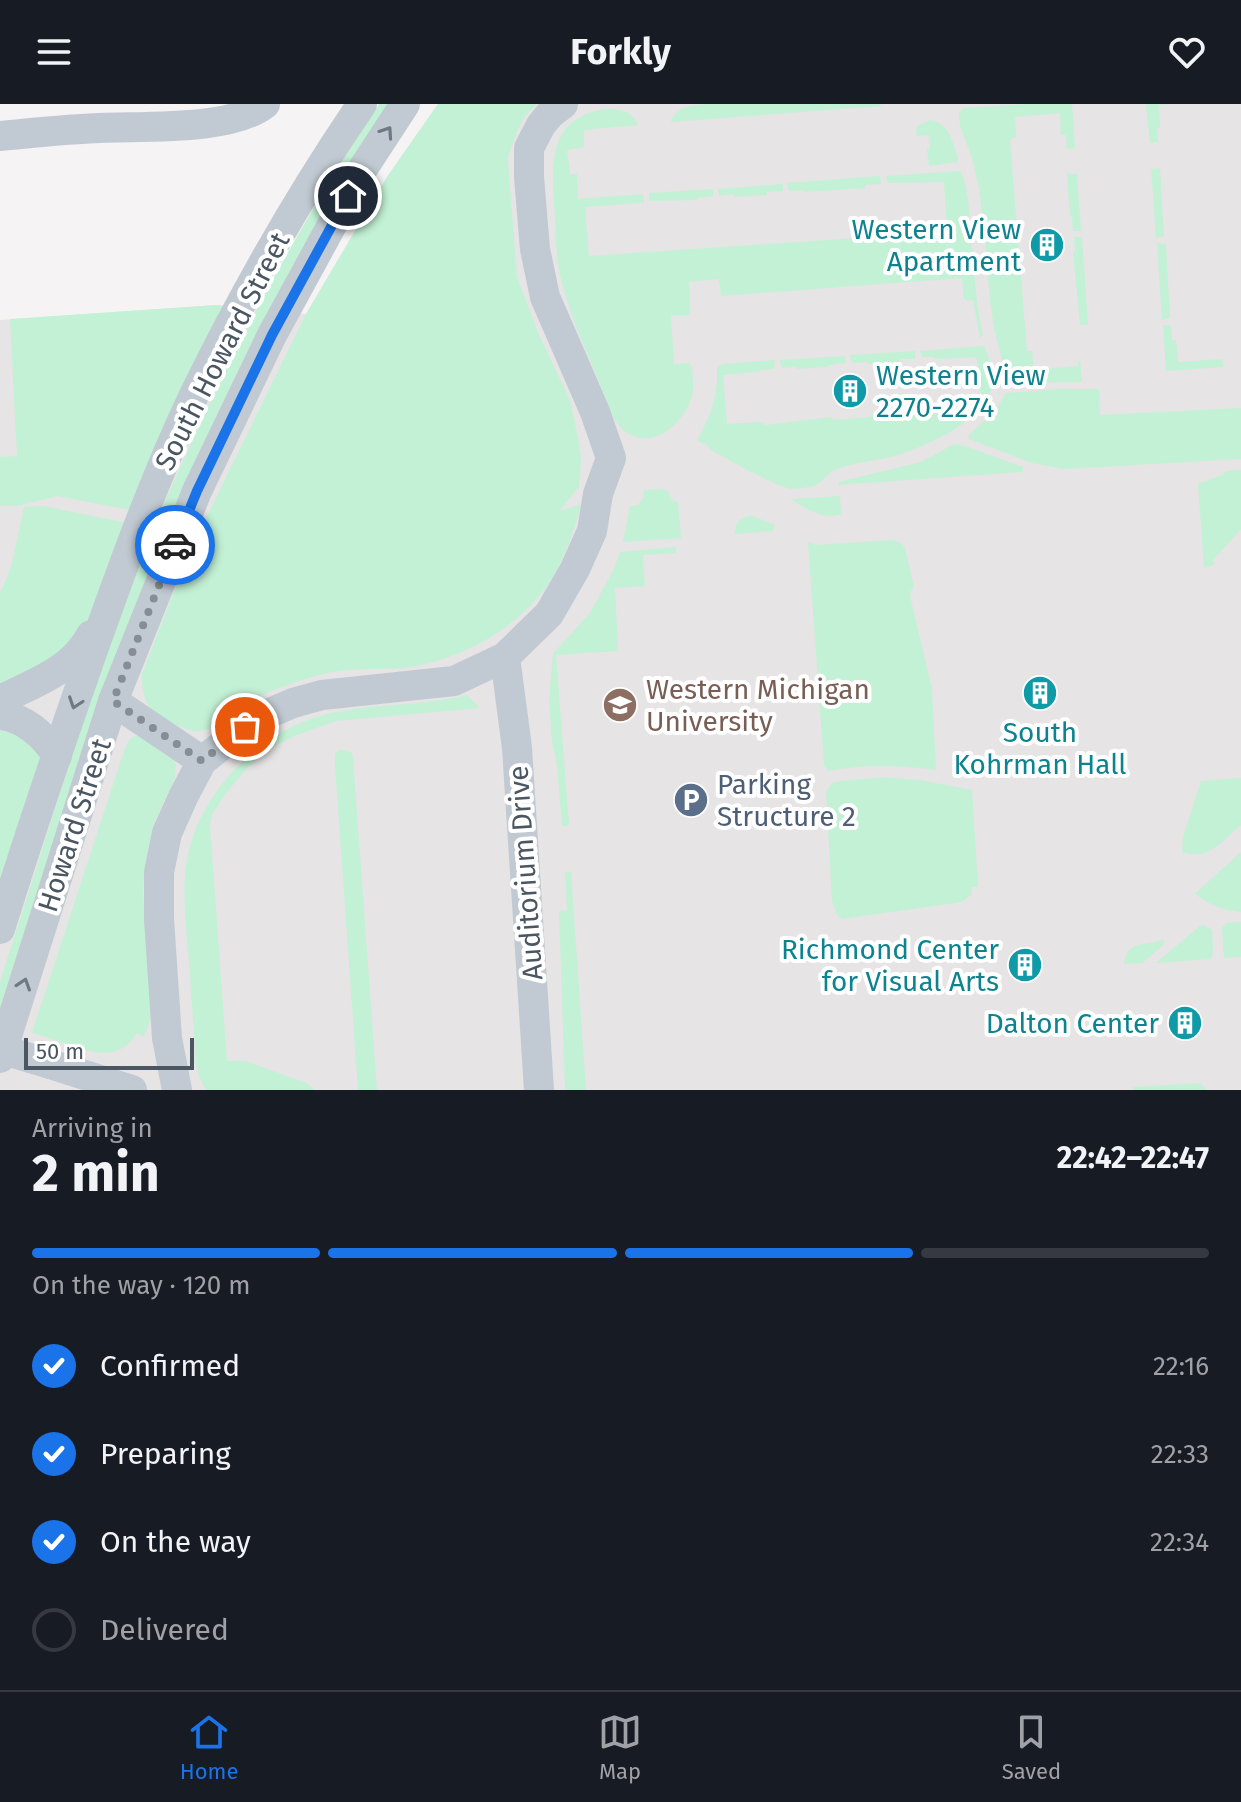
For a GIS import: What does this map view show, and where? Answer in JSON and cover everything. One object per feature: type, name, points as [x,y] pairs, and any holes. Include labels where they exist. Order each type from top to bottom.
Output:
[{"type":"street","points":[[0,136],[213,123],[249,114],[265,104]]},
{"type":"street","name":"South Howard Street","points":[[0,929],[111,598],[195,394],[267,258],[326,156],[362,104]]},
{"type":"street","name":"South Howard Street","points":[[321,248],[362,170],[405,104]]},
{"type":"street","points":[[177,1090],[167,1038],[159,872],[167,833],[202,761],[245,727],[293,703],[322,695],[454,681],[505,657],[549,614],[592,531],[598,494],[611,458],[595,412],[545,297],[535,249],[529,177],[529,148],[541,125],[563,104]]},
{"type":"street","name":"Howard Street","points":[[0,1058],[113,701],[197,491],[272,335],[321,248]]},
{"type":"street","points":[[0,700],[42,681],[74,658],[88,641],[111,598]]},
{"type":"street","name":"Auditorium Drive","points":[[505,657],[517,748],[539,1090]]},
{"type":"street","points":[[113,701],[202,761]]},
{"type":"street","points":[[0,715],[24,722],[51,745],[57,756]]},
{"type":"street","points":[[0,1049],[132,1090]]},
{"type":"shaded area","name":"Western Michigan University","points":[[438,104],[1241,104],[1241,1090],[0,1090],[0,320],[217,305],[306,314],[387,177]]},
{"type":"green space","points":[[379,104],[396,104],[294,268],[0,1023],[0,981],[86,713],[146,545],[244,333],[322,194]]},
{"type":"green space","points":[[438,104],[537,104],[524,117],[516,134],[508,157],[509,175],[517,277],[539,335],[570,400],[581,458],[579,487],[559,511],[581,504],[565,552],[552,578],[524,612],[488,639],[468,649],[447,658],[405,668],[317,675],[257,698],[209,729],[194,731],[177,725],[159,716],[148,705],[142,674],[189,553],[306,314],[387,177]]},
{"type":"green space","points":[[709,104],[882,106],[671,122],[682,109]]},
{"type":"green space","points":[[1072,104],[1075,148],[1067,149],[1066,135],[1061,135],[1060,113],[1015,117],[1016,137],[1010,140],[1027,351],[1032,351],[1034,370],[1078,366],[1080,361],[1082,382],[1007,381],[994,328],[979,188],[959,114],[963,108]]},
{"type":"green space","points":[[1146,104],[1170,104],[1159,105],[1158,142],[1150,143]]},
{"type":"green space","points":[[604,109],[628,113],[638,125],[584,130],[584,147],[567,150],[570,174],[577,174],[578,199],[643,194],[644,203],[585,207],[589,256],[947,232],[944,182],[888,183],[886,176],[960,171],[968,199],[976,295],[983,335],[980,338],[973,300],[964,299],[962,278],[721,296],[719,279],[689,282],[690,312],[688,315],[671,315],[674,364],[689,363],[692,367],[693,392],[688,407],[680,419],[658,436],[633,436],[622,429],[612,415],[567,300],[557,250],[553,182],[556,150],[561,136],[571,124],[585,115]]},
{"type":"green space","points":[[930,120],[942,125],[949,134],[957,162],[929,166],[929,135],[916,136],[917,126]]},
{"type":"green space","points":[[1160,168],[1164,236],[1156,238],[1151,169]]},
{"type":"green space","points":[[1069,171],[1069,174],[1077,174],[1081,231],[1073,231],[1070,216],[1067,173]]},
{"type":"green space","points":[[880,176],[881,184],[866,185],[865,188],[804,192],[789,191],[787,183]]},
{"type":"green space","points":[[783,184],[783,191],[767,192],[767,195],[719,196],[718,189]]},
{"type":"green space","points":[[713,189],[713,196],[697,200],[649,201],[649,193]]},
{"type":"green space","points":[[1074,237],[1082,237],[1088,325],[1080,325]]},
{"type":"green space","points":[[1157,243],[1166,244],[1170,318],[1162,320]]},
{"type":"green space","points":[[217,305],[231,307],[135,511],[57,496],[17,506],[0,506],[0,457],[17,456],[10,319]]},
{"type":"green space","points":[[1163,325],[1171,325],[1178,362],[1222,359],[1223,367],[1166,371]]},
{"type":"green space","points":[[984,346],[991,369],[990,393],[984,404],[963,424],[921,447],[832,471],[814,486],[786,488],[697,441],[713,406],[717,367],[723,364],[775,360],[774,369],[723,375],[727,424],[760,422],[766,425],[831,417],[834,420],[870,417],[873,414],[937,413],[977,407],[980,382],[976,357],[936,359],[922,357],[920,351]]},
{"type":"green space","points":[[915,351],[915,359],[868,364],[852,363],[850,355]]},
{"type":"green space","points":[[845,356],[845,363],[797,369],[782,368],[780,360]]},
{"type":"green space","points":[[1099,389],[1100,415],[1241,408],[1241,459],[1064,469],[1032,463],[969,439],[969,435],[995,411],[1006,393]]},
{"type":"green space","points":[[954,444],[1023,467],[1023,472],[838,485],[839,482],[921,462]]},
{"type":"green space","points":[[1241,470],[1241,529],[1212,561],[1215,564],[1204,568],[1198,484],[1226,471]]},
{"type":"green space","points":[[667,490],[672,500],[678,502],[681,538],[623,542],[630,506],[638,505],[644,497],[643,491]]},
{"type":"green space","points":[[840,496],[841,514],[834,516],[815,512],[790,499]]},
{"type":"green space","points":[[44,506],[131,524],[93,617],[75,647],[0,692],[0,593],[11,568],[24,507]]},
{"type":"green space","points":[[753,516],[775,525],[773,531],[735,534],[740,520]]},
{"type":"green space","points":[[893,540],[905,548],[914,587],[910,596],[932,689],[936,770],[882,766],[828,771],[824,765],[808,542],[816,545]]},
{"type":"green space","points":[[676,547],[676,553],[643,555],[645,586],[615,588],[618,651],[556,655],[569,825],[562,826],[549,700],[553,654],[590,613],[620,552]]},
{"type":"green space","points":[[467,695],[480,708],[336,721],[294,736],[248,767],[226,793],[212,815],[210,825],[227,1061],[246,1061],[306,1083],[313,1090],[206,1090],[196,1064],[184,889],[190,846],[213,797],[229,775],[257,749],[303,722],[341,711],[431,702]]},
{"type":"green space","points":[[0,731],[24,739],[42,756],[0,900]]},
{"type":"green space","points":[[140,734],[172,755],[176,765],[175,777],[153,826],[145,865],[143,890],[151,1017],[144,1037],[137,1033],[117,1051],[94,1052],[32,1033],[125,748],[130,739]]},
{"type":"green space","points":[[339,750],[352,753],[353,757],[377,1090],[358,1090],[335,766],[335,754]]},
{"type":"green space","points":[[883,777],[972,790],[978,887],[971,887],[972,894],[955,903],[842,919],[832,901],[826,792],[833,782]]},
{"type":"green space","points":[[1241,778],[1241,825],[1208,852],[1182,852],[1183,837],[1201,781]]},
{"type":"green space","points":[[1241,852],[1241,912],[1216,906],[1195,894]]},
{"type":"green space","points":[[565,872],[571,872],[586,1090],[565,1090],[559,911],[567,910]]},
{"type":"green space","points":[[1241,922],[1241,957],[1224,958],[1222,928],[1226,923]]},
{"type":"green space","points":[[1200,926],[1212,930],[1211,959],[1156,963]]},
{"type":"green space","points":[[1163,940],[1163,945],[1142,963],[1124,964],[1133,947]]},
{"type":"green space","points":[[1200,1083],[1207,1090],[1133,1090],[1133,1087]]},
{"type":"way so far","points":[[175,545],[113,701],[202,761],[245,727]]},
{"type":"place","name":"Western View Apartment","points":[[1047,245]]},
{"type":"place","name":"Western View 2270-2274","points":[[850,391]]},
{"type":"place","name":"South Kohrman Hall","points":[[1040,693]]},
{"type":"place","name":"Western Michigan University","points":[[620,705]]},
{"type":"place","name":"Parking Structure 2","points":[[691,800]]},
{"type":"place","name":"Richmond Center for Visual Arts","points":[[1025,965]]},
{"type":"place","name":"Dalton Center","points":[[1185,1023]]},
{"type":"route","points":[[175,545],[197,491],[272,335],[348,196]]}]
